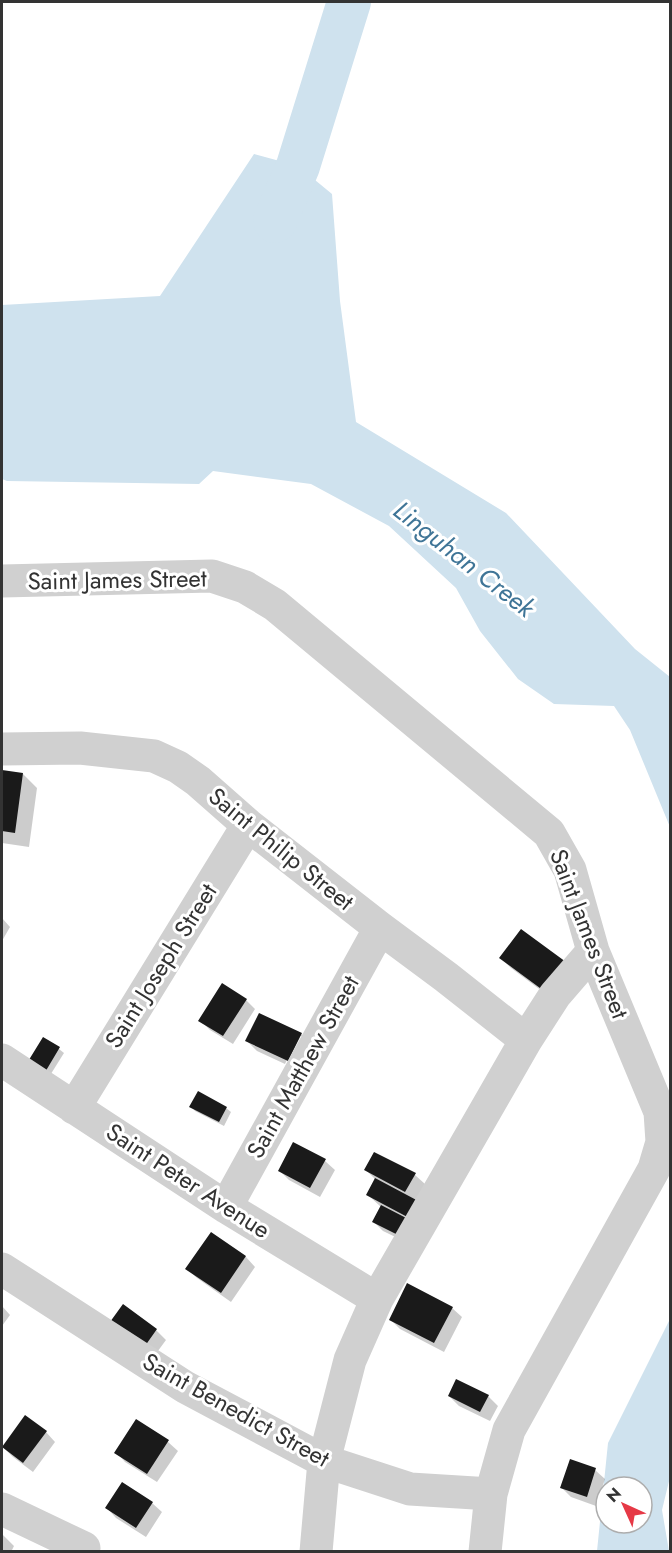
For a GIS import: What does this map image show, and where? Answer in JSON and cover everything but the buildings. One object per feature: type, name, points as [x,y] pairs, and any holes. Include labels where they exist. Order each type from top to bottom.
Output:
[{"type":"street","name":"Saint James Street","points":[[2,581],[212,576],[245,587],[275,605],[549,833],[570,870],[593,951],[660,1113],[662,1142],[654,1169],[509,1430],[491,1494],[485,1551]]},
{"type":"street","name":"Saint Philip Street","points":[[2,749],[80,748],[154,756],[178,767],[198,781],[248,825],[526,1040]]},
{"type":"street","name":"Saint Joseph Street","points":[[74,1108],[248,825]]},
{"type":"street","name":"Saint Matthew Street","points":[[226,1207],[380,928]]},
{"type":"street","points":[[316,1551],[324,1461],[350,1360],[376,1299],[526,1040],[555,995],[593,951]]},
{"type":"street","name":"Saint Peter Avenue","points":[[2,1060],[226,1207],[376,1299]]},
{"type":"street","name":"Saint Benedict Street","points":[[2,1269],[185,1387],[324,1461],[410,1489],[491,1494]]},
{"type":"street","points":[[2,1509],[84,1548]]},
{"type":"water","name":"Linguhan Creek","points":[[254,154],[298,166],[332,194],[340,301],[356,422],[506,513],[635,649],[670,677],[670,827],[630,730],[614,706],[554,704],[518,679],[480,631],[456,588],[389,526],[311,484],[213,471],[199,484],[7,481],[2,479],[2,305],[160,296]]},
{"type":"water","points":[[670,1319],[670,1477],[662,1510],[669,1551],[597,1551],[599,1535],[654,1535],[654,1475],[605,1475],[608,1443]]},
{"type":"waterway","points":[[275,221],[298,166],[349,2]]}]
